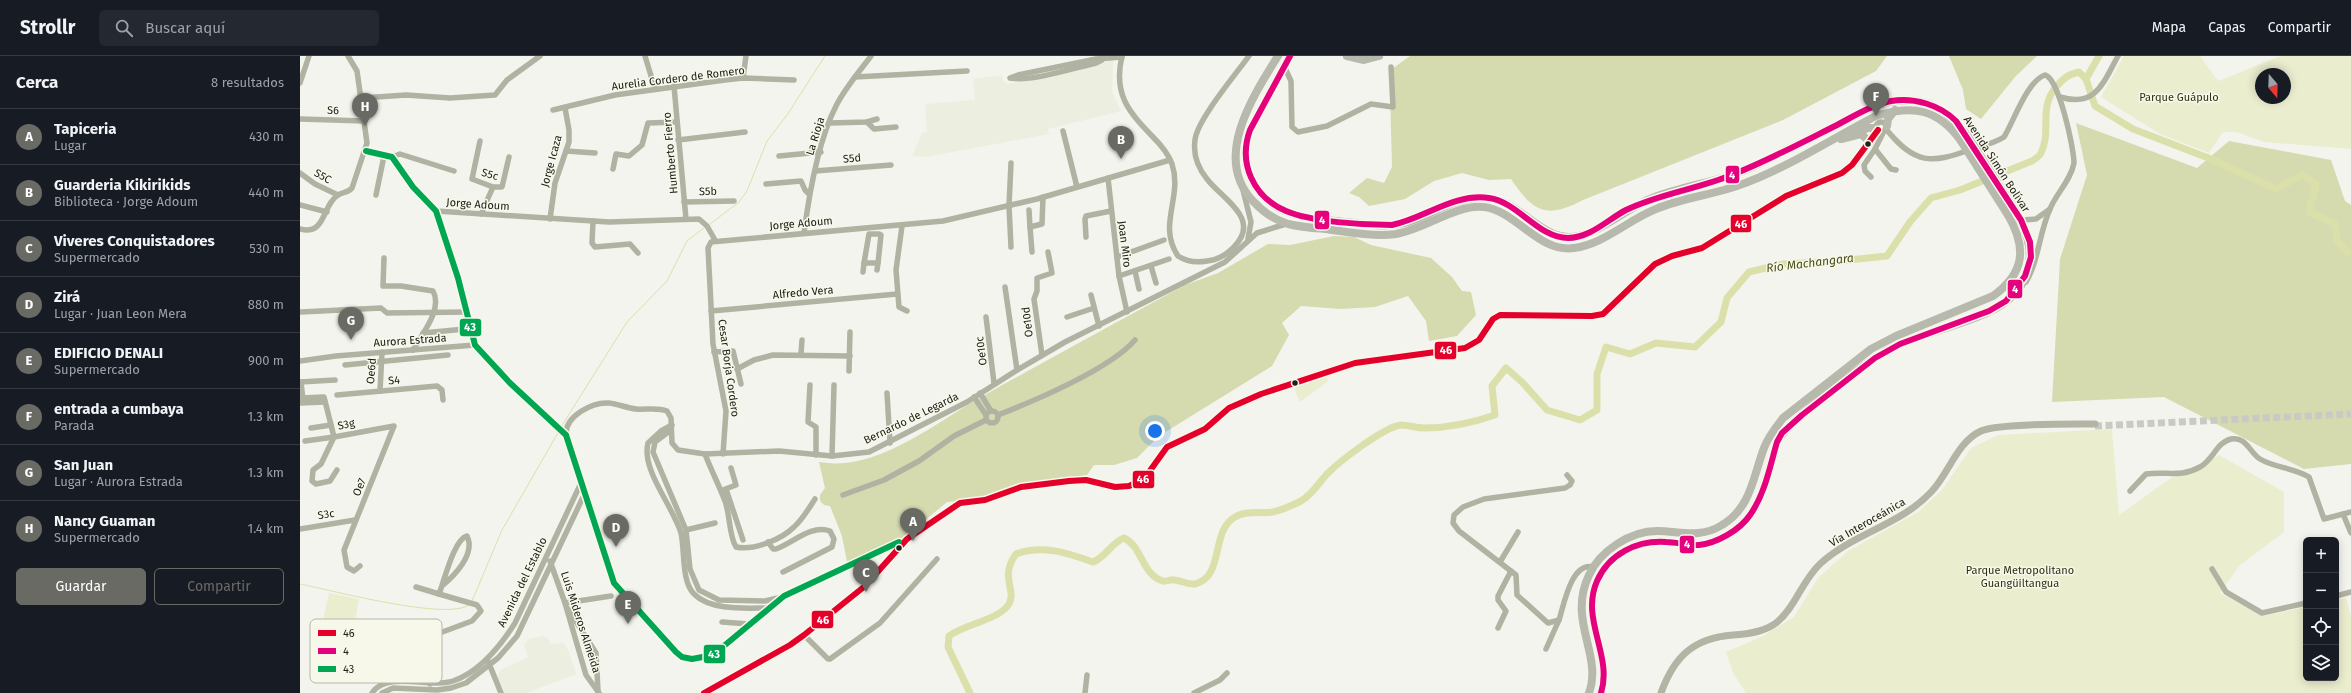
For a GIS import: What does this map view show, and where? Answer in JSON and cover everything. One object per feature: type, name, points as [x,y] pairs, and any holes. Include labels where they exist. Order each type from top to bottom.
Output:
[{"type":"highway","points":[[1265,77],[1273,56]]},
{"type":"highway","name":"Avenida Simón Bolívar","points":[[1278,56],[1265,77],[1240,130],[1236,150],[1236,166],[1242,185],[1260,208],[1286,224],[1367,234],[1393,234],[1410,231],[1468,208],[1484,207],[1497,211],[1544,241],[1560,248],[1572,248],[1600,240],[1655,209],[1737,186],[1763,176],[1876,116],[1896,110],[1914,110],[1933,115],[1950,127],[2008,215],[2017,233],[2020,259],[2016,272],[2007,286],[1993,296],[1896,336],[1871,349],[1784,418],[1772,432],[1764,447],[1748,496],[1739,512],[1722,525],[1709,532],[1693,535],[1656,531],[1638,534],[1612,548],[1593,567],[1582,590],[1580,609],[1593,675],[1589,693]]},
{"type":"highway","name":"Avenida Simón Bolívar","points":[[1290,56],[1246,142],[1245,160],[1252,180],[1266,199],[1285,211],[1315,218],[1375,225],[1392,225],[1407,222],[1447,204],[1475,197],[1490,198],[1513,208],[1553,235],[1567,238],[1581,236],[1651,199],[1732,175],[1874,106],[1891,101],[1913,101],[1936,107],[1948,113],[1969,138],[2021,220],[2030,242],[2031,257],[2025,276],[2006,301],[1989,311],[1888,350],[1875,358],[1802,414],[1782,433],[1777,442],[1758,503],[1749,517],[1735,531],[1716,540],[1700,545],[1649,541],[1630,547],[1615,557],[1604,569],[1597,581],[1592,599],[1591,617],[1604,674],[1600,693]]},
{"type":"highway","points":[[1347,56],[1364,60],[1379,56]]},
{"type":"highway","points":[[1841,139],[1862,129],[1882,129],[1896,110]]},
{"type":"highway","points":[[1818,146],[1861,134],[1873,146]]},
{"type":"main road","name":"Vía Interoceánica","points":[[1661,693],[1672,668],[1680,658],[1694,646],[1710,638],[1760,631],[1777,622],[1786,614],[1820,564],[1848,544],[1910,511],[1932,492],[1956,458],[1970,444],[1989,433],[2095,425]]},
{"type":"street","points":[[300,83],[308,56]]},
{"type":"street","points":[[300,229],[312,230],[318,227],[338,195],[352,188],[366,151],[365,121],[357,71],[348,56]]},
{"type":"street","points":[[362,98],[406,95],[450,98],[495,95],[507,80],[540,56]]},
{"type":"street","points":[[646,56],[655,89]]},
{"type":"street","points":[[743,78],[746,56]]},
{"type":"street","name":"La Rioja","points":[[804,233],[809,194],[835,108],[855,77],[871,56]]},
{"type":"street","points":[[1060,69],[1018,75],[1010,78],[1022,79],[1060,69],[1096,59],[1102,60],[1122,56],[1119,80],[1123,99],[1131,113],[1164,149],[1170,160],[1176,187],[1168,231],[1171,243],[1178,256],[1190,262],[1209,261],[1223,256],[1239,246],[1243,228],[1241,215],[1234,204],[1212,185],[1203,173],[1196,160],[1195,139],[1204,118],[1249,56]]},
{"type":"street","points":[[2059,95],[2071,101],[2083,101],[2097,91],[2118,56]]},
{"type":"street","points":[[1284,66],[1291,81],[1292,127],[1298,132],[1327,126],[1371,104],[1393,107],[1391,67]]},
{"type":"street","points":[[855,77],[968,72]]},
{"type":"street","points":[[1871,177],[1865,171],[1864,165],[1882,129],[1911,154],[1928,158],[1948,158],[2004,137],[2029,91],[2042,76],[2047,75],[2059,95],[2074,163],[2071,172],[2050,209],[2030,275],[2023,289],[2006,301]]},
{"type":"street","name":"Aurelia Cordero de Romero","points":[[554,110],[608,96],[674,86],[743,78],[794,80]]},
{"type":"street","name":"Humberto Fierro","points":[[674,86],[686,219]]},
{"type":"street","name":"Jorge Icaza","points":[[550,219],[555,183],[566,151],[569,130],[565,108]]},
{"type":"street","name":"S6","points":[[300,119],[365,121]]},
{"type":"street","points":[[830,123],[867,122],[877,119]]},
{"type":"street","points":[[613,168],[616,154],[629,156],[642,145],[647,124],[649,122],[677,122]]},
{"type":"street","points":[[867,122],[874,129],[896,127]]},
{"type":"street","points":[[1063,131],[1077,187]]},
{"type":"street","points":[[678,140],[745,132]]},
{"type":"street","name":"S5c","points":[[480,141],[472,179],[493,187],[502,187],[509,157]]},
{"type":"street","points":[[1873,146],[1890,169],[1896,170]]},
{"type":"street","points":[[672,427],[655,442],[653,452],[686,530],[690,569],[699,590],[719,600],[742,602],[765,601],[784,596],[907,539],[960,502],[985,500],[1021,486],[1086,480],[1115,487],[1137,483],[1149,474],[1167,448],[1205,429],[1229,408],[1261,394],[1355,363],[1465,348],[1479,340],[1493,319],[1500,315],[1592,316],[1602,314],[1655,264],[1672,256],[1702,248],[1786,196],[1842,173],[1873,146]]},
{"type":"street","points":[[366,151],[392,157],[400,154],[454,171]]},
{"type":"street","points":[[566,151],[595,153]]},
{"type":"street","points":[[779,156],[821,152]]},
{"type":"street","points":[[376,194],[384,156]]},
{"type":"street","points":[[392,157],[413,187],[436,210],[458,278],[475,345],[510,383],[566,435],[614,583],[676,652],[682,657],[692,658],[713,655],[784,596]]},
{"type":"street","name":"Jorge Adoum","points":[[436,210],[593,221],[630,222],[699,219],[707,226],[714,239],[804,233],[902,226],[943,221],[1043,197],[1170,160]]},
{"type":"street","points":[[1011,163],[1009,206],[1011,247]]},
{"type":"street","name":"S5d","points":[[815,171],[891,165]]},
{"type":"street","name":"S5C","points":[[300,173],[315,184],[338,195]]},
{"type":"street","name":"Joan Miro","points":[[1108,178],[1119,276],[1127,312]]},
{"type":"street","points":[[766,184],[801,181],[805,190],[809,194]]},
{"type":"street","points":[[1242,185],[1251,222],[1248,240]]},
{"type":"street","points":[[481,214],[493,187]]},
{"type":"street","points":[[1030,227],[1040,226],[1043,222],[1043,197]]},
{"type":"street","name":"S5b","points":[[684,202],[734,201]]},
{"type":"street","points":[[300,205],[327,212]]},
{"type":"street","points":[[2021,220],[2036,219],[2050,209]]},
{"type":"street","points":[[1029,210],[1032,252]]},
{"type":"street","points":[[1086,237],[1084,219],[1086,216],[1111,211]]},
{"type":"street","points":[[593,221],[592,243],[595,247],[630,244],[638,253]]},
{"type":"street","name":"Bernardo de Legarda","points":[[566,435],[570,421],[577,414],[602,403],[635,409],[663,410],[670,414],[672,443],[676,449],[705,454],[779,451],[832,456],[869,452],[890,443],[974,397],[994,383],[1042,355],[1127,312],[1164,290],[1225,262],[1239,246],[1265,229],[1286,224]]},
{"type":"street","points":[[902,226],[896,270],[897,294],[898,308],[906,312]]},
{"type":"street","points":[[872,234],[873,227]]},
{"type":"street","points":[[863,272],[867,237],[872,234],[880,234],[882,236],[877,270]]},
{"type":"street","name":"Cesar Borja Cordero","points":[[714,239],[708,248],[714,352],[726,411],[724,454]]},
{"type":"street","points":[[1117,257],[1164,240]]},
{"type":"street","name":"Oe10d","points":[[1042,355],[1034,299],[1037,291],[1037,278],[1052,273],[1048,252]]},
{"type":"street","points":[[384,258],[383,286],[400,286],[433,291],[436,296],[434,313],[413,350]]},
{"type":"street","points":[[1119,276],[1169,259]]},
{"type":"street","points":[[864,263],[878,263]]},
{"type":"street","points":[[1151,266],[1156,283]]},
{"type":"street","points":[[1135,271],[1139,289]]},
{"type":"street","points":[[1005,287],[1016,370]]},
{"type":"street","name":"Alfredo Vera","points":[[711,311],[897,294]]},
{"type":"street","points":[[1091,295],[1099,326]]},
{"type":"street","points":[[301,312],[381,308],[387,313],[466,312]]},
{"type":"street","points":[[1067,317],[1094,308]]},
{"type":"street","name":"Oe10c","points":[[986,317],[994,383]]},
{"type":"street","points":[[423,333],[464,329]]},
{"type":"street","points":[[849,371],[850,332]]},
{"type":"street","points":[[801,354],[802,340]]},
{"type":"street","points":[[842,496],[884,480],[919,461],[954,436],[988,415],[998,415],[1035,400],[1072,381],[1109,361],[1135,340]]},
{"type":"street","name":"Aurora Estrada","points":[[300,361],[382,352],[475,345]]},
{"type":"street","points":[[714,352],[732,350],[741,384]]},
{"type":"street","name":"Oe6d","points":[[380,392],[382,352]]},
{"type":"street","points":[[737,369],[754,360],[773,355],[796,357],[801,354],[850,356]]},
{"type":"street","points":[[345,364],[448,355]]},
{"type":"street","points":[[305,441],[334,437],[323,396],[301,400],[300,382],[335,380]]},
{"type":"street","points":[[810,385],[808,422],[816,427],[816,455]]},
{"type":"street","name":"S4","points":[[337,395],[437,386],[442,390],[443,400]]},
{"type":"street","points":[[832,456],[834,386]]},
{"type":"street","points":[[980,393],[988,415]]},
{"type":"street","points":[[887,394],[890,443]]},
{"type":"street","points":[[974,397],[993,423],[996,422],[998,415]]},
{"type":"street","points":[[311,428],[331,425]]},
{"type":"street","name":"S3g","points":[[337,470],[330,482],[316,484],[312,481],[312,473],[319,466],[334,437],[394,426]]},
{"type":"street","name":"Oe7","points":[[360,566],[357,571],[352,570],[346,565],[344,550],[394,426]]},
{"type":"street","points":[[672,427],[661,431],[648,443],[648,461],[681,533],[684,570],[694,594],[717,606],[768,608]]},
{"type":"street","points":[[2130,491],[2146,474],[2181,474],[2202,466],[2214,456],[2222,443],[2232,439],[2244,442],[2256,457],[2268,464],[2305,475],[2311,482],[2322,517],[2327,519],[2351,512]]},
{"type":"street","points":[[705,454],[723,490],[743,540]]},
{"type":"street","points":[[723,490],[737,483],[731,468]]},
{"type":"street","points":[[1559,620],[1548,623],[1544,621],[1519,597],[1515,592],[1516,575],[1457,529],[1454,523],[1454,515],[1467,505],[1484,499],[1565,488],[1570,485],[1572,480],[1567,475]]},
{"type":"street","name":"Avenida del Establo","points":[[442,682],[452,681],[466,675],[487,657],[508,635],[581,483]]},
{"type":"street","points":[[723,490],[731,523],[733,542],[736,547],[742,548],[768,542],[786,533],[794,527],[815,499]]},
{"type":"street","name":"Avenida del Establo","points":[[382,693],[393,688],[423,691],[451,688],[466,682],[490,665],[517,636],[585,493]]},
{"type":"street","points":[[2343,514],[2351,533]]},
{"type":"street","name":"S3c","points":[[300,529],[355,520]]},
{"type":"street","points":[[686,530],[715,523]]},
{"type":"street","points":[[768,542],[773,549],[776,549],[811,532],[823,528],[830,531],[834,540],[832,547],[783,572]]},
{"type":"street","points":[[1500,562],[1518,532]]},
{"type":"street","points":[[439,594],[445,574],[460,540],[467,536],[467,552],[457,573],[442,586]]},
{"type":"street","points":[[704,693],[804,635],[865,586],[907,539]]},
{"type":"street","name":"Luis Mideros Almeida","points":[[545,557],[551,562],[565,603],[586,675],[598,692]]},
{"type":"street","points":[[804,635],[828,660],[830,659],[880,623],[937,559]]},
{"type":"street","points":[[1546,649],[1559,620],[1566,594],[1574,579],[1584,566],[1593,567]]},
{"type":"street","points":[[2212,569],[2226,592],[2262,613],[2303,604]]},
{"type":"street","points":[[1498,628],[1506,611],[1498,600],[1498,596],[1511,570]]},
{"type":"street","points":[[416,587],[477,605],[481,611],[472,621],[442,632]]},
{"type":"street","points":[[2339,595],[2351,592]]},
{"type":"street","points":[[598,692],[596,653],[565,603],[611,596]]},
{"type":"street","points":[[722,622],[749,624]]},
{"type":"street","points":[[487,657],[501,693]]},
{"type":"street","points":[[1194,693],[1220,680],[1228,673]]},
{"type":"street","points":[[1085,693],[1087,675]]},
{"type":"street","name":"Avenida del Establo","points":[[372,693],[378,686],[385,683]]},
{"type":"street","name":"Avenida del Establo","points":[[416,683],[437,683]]},
{"type":"shaded area","points":[[1113,60],[1112,92],[1121,111],[1048,129],[1049,134],[926,157],[912,156],[922,133],[927,132],[925,104],[975,100],[973,79],[1002,75],[1003,81],[1008,84]]},
{"type":"shaded area","points":[[542,636],[547,637],[551,644],[563,643],[568,650],[576,674],[527,693],[504,693],[498,679],[498,673],[504,668],[527,658],[528,656],[524,645],[528,639]]},
{"type":"green space","points":[[1410,56],[1887,56],[1876,71],[1783,120],[1559,210],[1550,211],[1534,206],[1511,179],[1489,180],[1462,173],[1434,181],[1405,199],[1369,206],[1359,197],[1349,193],[1367,178],[1384,183],[1392,167],[1390,91],[1392,69]]},
{"type":"green space","points":[[1949,56],[2037,56],[2015,77],[1981,119],[1966,109],[1963,90]]},
{"type":"green space","name":"Parque Guápulo","points":[[2124,56],[2200,56],[2218,81],[2281,56],[2351,56],[2351,149],[2264,142],[2236,132],[2223,132],[2209,153],[2160,134],[2101,97]]},
{"type":"green space","points":[[2076,123],[2197,168],[2229,141],[2331,160],[2345,201],[2351,205],[2351,464],[2304,469],[2164,397],[2052,402],[2060,259],[2087,175]]},
{"type":"green space","points":[[1334,236],[1354,237],[1371,245],[1431,258],[1452,277],[1462,291],[1471,292],[1476,315],[1457,336],[1429,341],[1426,321],[1408,296],[1375,307],[1341,309],[1301,306],[1282,323],[1289,335],[1272,366],[1159,436],[1137,458],[1114,465],[1094,465],[1087,475],[1011,487],[983,499],[947,502],[905,537],[847,562],[842,536],[830,506],[824,505],[820,501],[820,495],[825,488],[819,462],[846,463],[859,461],[901,445],[983,396],[1059,354],[1185,285],[1218,273],[1268,244],[1290,245]]},
{"type":"green space","points":[[1327,376],[1328,381],[1300,402],[1295,391],[1296,386]]},
{"type":"green space","name":"Parque Metropolitano Guangüiltangua","points":[[2112,429],[2119,515],[2171,478],[2219,455],[2284,492],[2284,532],[2240,565],[2220,593],[2264,616],[2303,608],[2303,681],[2339,681],[2339,599],[2346,598],[2351,615],[2351,693],[1746,693],[1733,673],[1726,652],[1763,636],[1794,617],[1818,578],[1848,551],[1918,512],[1942,490],[1971,448],[1998,435]]},
{"type":"green space","points":[[329,593],[359,599],[355,619],[323,619]]},
{"type":"waterway","points":[[710,224],[739,202],[747,191],[767,141],[787,115],[825,56]]},
{"type":"waterway","name":"Río Machangara","points":[[970,693],[948,647],[949,636],[998,614],[1009,604],[1011,594],[1008,576],[1011,562],[1016,554],[1025,551],[1045,550],[1064,553],[1093,562],[1102,557],[1119,540],[1124,538],[1135,548],[1150,573],[1156,578],[1163,581],[1173,580],[1195,584],[1204,580],[1210,573],[1222,532],[1227,524],[1235,517],[1249,513],[1268,513],[1277,511],[1301,501],[1309,495],[1328,473],[1342,461],[1363,445],[1384,432],[1401,425],[1433,428],[1469,423],[1495,415],[1492,386],[1506,368],[1523,383],[1547,410],[1580,420],[1597,410],[1597,374],[1606,347],[1630,354],[1656,343],[1695,347],[1721,322],[1727,298],[1749,272],[1783,264],[1839,261],[1887,256],[1910,222],[1931,198],[1960,190],[2032,161],[2040,154],[2044,145],[2046,111],[2051,95],[2056,87],[2061,81],[2071,74],[2079,72],[2086,79],[2099,56]]},
{"type":"waterway","points":[[2086,79],[2095,106],[2133,129],[2211,159],[2276,189],[2302,175],[2316,184],[2309,212],[2335,224],[2337,241],[2347,252],[2351,252]]},
{"type":"waterway","points":[[561,427],[627,322],[667,281],[687,241],[705,227]]},
{"type":"waterway","points":[[472,601],[502,530],[559,431]]},
{"type":"waterway","points":[[300,584],[361,598],[414,607],[456,609],[469,605]]},
{"type":"tunnel","points":[[2095,426],[2351,414]]},
{"type":"transit line","name":"4","points":[[1290,56],[1250,130],[1247,142],[1247,166],[1251,178],[1257,188],[1274,205],[1286,211],[1309,218],[1353,223],[1392,225],[1404,222],[1452,202],[1476,197],[1489,198],[1499,201],[1519,212],[1547,232],[1568,238],[1576,237],[1591,232],[1619,214],[1639,204],[1707,184],[1760,163],[1870,108],[1891,101],[1909,100],[1934,107],[1950,115],[1956,121],[2021,220],[2030,242],[2031,257],[2025,276],[2006,301],[1989,311],[1900,344],[1875,358],[1802,415],[1782,433],[1777,442],[1760,498],[1746,521],[1734,531],[1713,542],[1699,545],[1666,542],[1645,543],[1625,551],[1616,556],[1609,563],[1602,571],[1597,581],[1593,595],[1592,610],[1603,665],[1604,679],[1601,693]]},
{"type":"transit line","name":"46","points":[[704,693],[790,645],[804,635],[865,586],[907,539],[960,503],[985,500],[1021,487],[1069,481],[1086,480],[1115,487],[1129,486],[1144,479],[1167,447],[1205,429],[1229,408],[1261,394],[1355,363],[1465,348],[1479,340],[1493,319],[1500,315],[1592,316],[1603,314],[1655,264],[1672,256],[1702,248],[1786,196],[1842,173],[1852,165],[1878,130]]},
{"type":"transit line","name":"43","points":[[366,151],[392,157],[413,187],[436,211],[458,278],[475,345],[510,383],[566,435],[614,583],[682,657],[692,659],[713,655],[784,596],[899,542]]},
{"type":"place","name":"entrada a cumbaya","points":[[1876,116]]},
{"type":"place","name":"Nancy Guaman","points":[[365,126]]},
{"type":"place","name":"Guarderia Kikirikids","points":[[1121,159]]},
{"type":"place","name":"San Juan","points":[[351,340]]},
{"type":"place","name":"Tapiceria","points":[[913,541]]},
{"type":"place","name":"Zirá","points":[[616,547]]},
{"type":"place","name":"Viveres Conquistadores","points":[[866,592]]},
{"type":"place","name":"EDIFICIO DENALI","points":[[628,624]]}]
